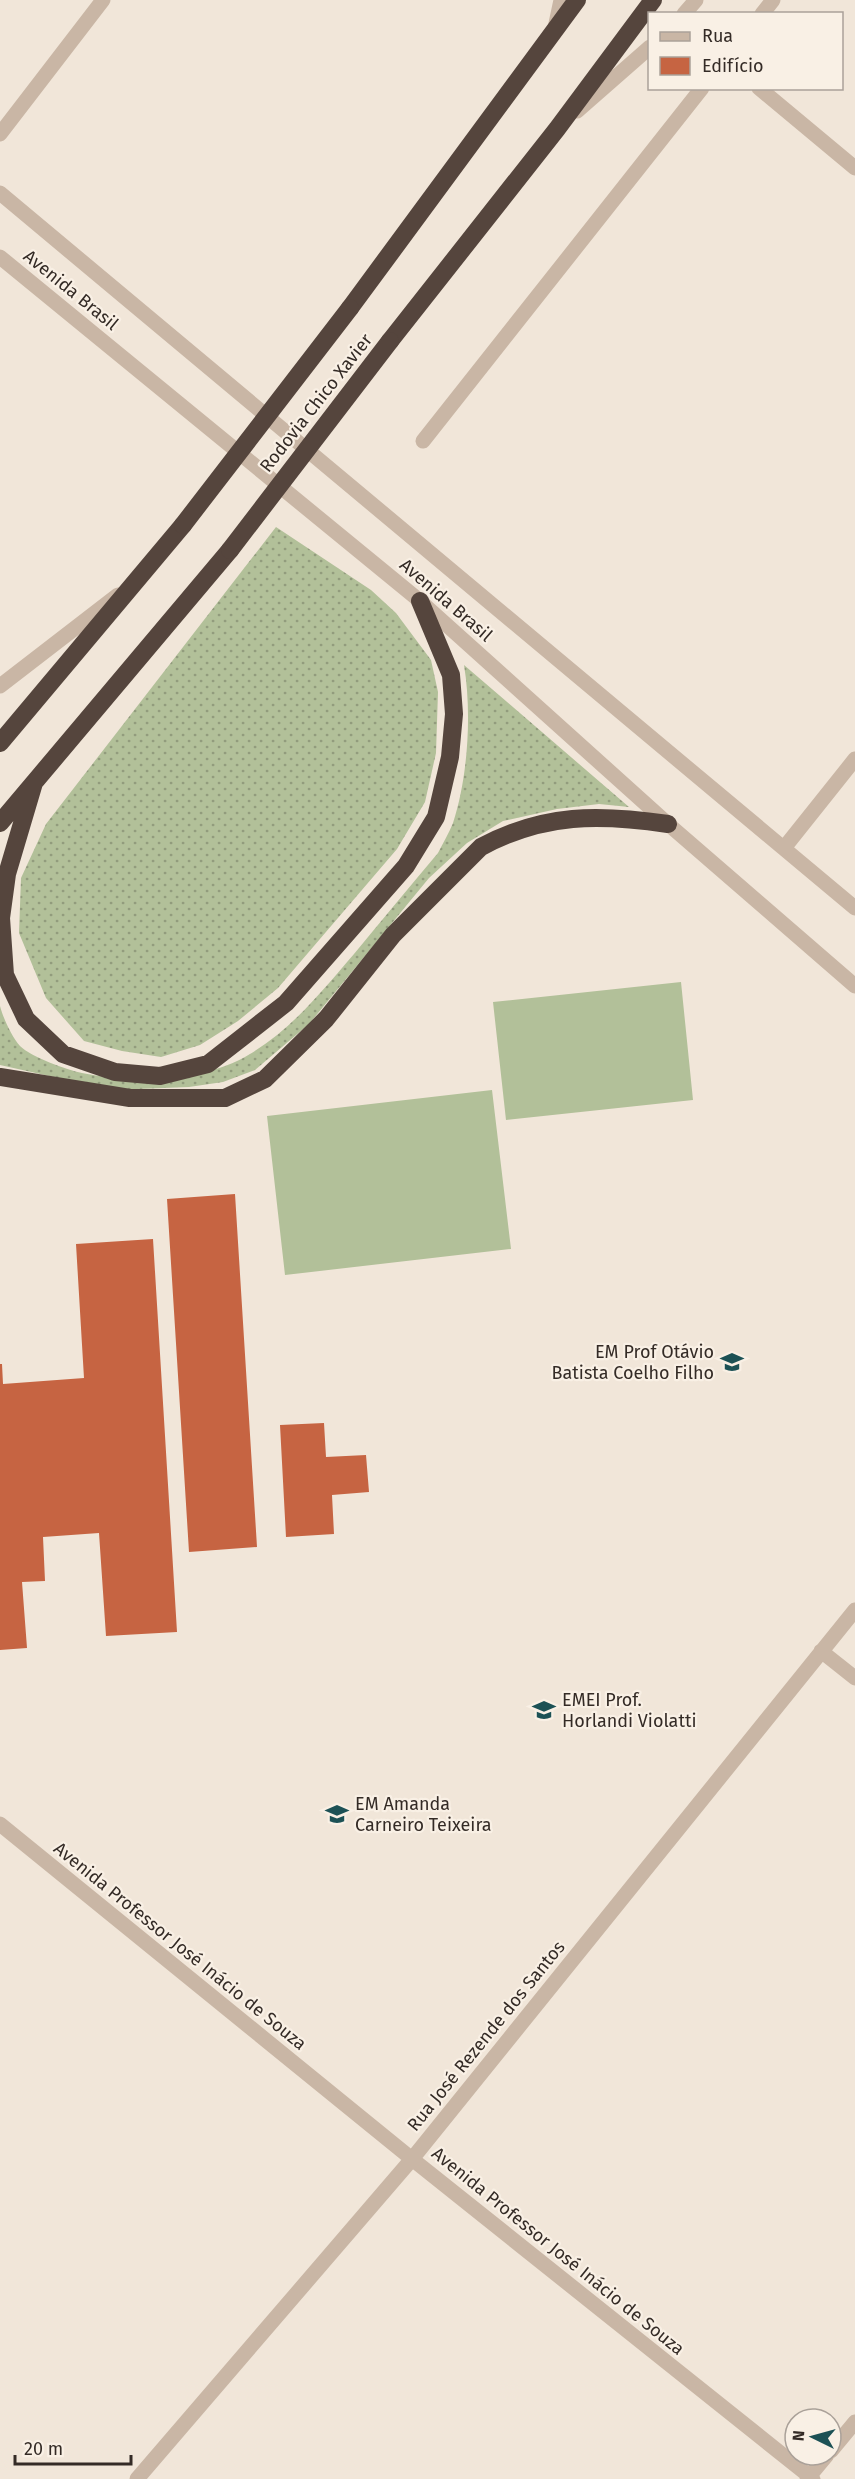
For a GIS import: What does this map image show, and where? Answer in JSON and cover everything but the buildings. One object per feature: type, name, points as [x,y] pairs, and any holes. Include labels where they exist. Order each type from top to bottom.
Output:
[{"type":"highway","name":"Rodovia Chico Xavier","points":[[0,742],[183,525],[350,308],[577,0]]},
{"type":"highway","name":"Rodovia Chico Xavier","points":[[0,823],[230,550],[390,341],[557,129],[653,0]]},
{"type":"highway","points":[[34,783],[7,874],[1,918],[5,975],[26,1019],[63,1053],[116,1072],[160,1076],[208,1064],[285,1003],[406,866],[436,817],[450,757],[454,714],[451,675],[420,601]]},
{"type":"highway","points":[[0,1077],[130,1098],[225,1098],[265,1079],[296,1049],[326,1019],[393,935],[481,847],[496,839],[547,821],[619,817],[668,824]]},
{"type":"street","points":[[0,134],[103,0]]},
{"type":"street","points":[[555,28],[561,0]]},
{"type":"street","points":[[686,12],[696,0]]},
{"type":"street","points":[[764,12],[773,0]]},
{"type":"street","points":[[557,129],[648,49]]},
{"type":"street","points":[[423,441],[700,90]]},
{"type":"street","points":[[761,90],[855,168]]},
{"type":"street","name":"Avenida Brasil","points":[[0,193],[855,908]]},
{"type":"street","name":"Avenida Brasil","points":[[0,257],[420,601],[668,824],[855,986]]},
{"type":"street","points":[[0,686],[132,584]]},
{"type":"street","points":[[784,848],[855,759]]},
{"type":"street","name":"Rua José Rezende dos Santos","points":[[137,2479],[412,2159],[855,1610]]},
{"type":"street","points":[[821,1651],[855,1678]]},
{"type":"street","name":"Avenida Professor José Inácio de Souza","points":[[0,1824],[412,2159],[810,2478]]},
{"type":"street","points":[[843,2436],[855,2422]]},
{"type":"green space","points":[[276,527],[371,590],[396,613],[431,660],[438,692],[436,753],[425,802],[397,849],[278,988],[238,1021],[200,1045],[161,1057],[122,1051],[84,1041],[46,998],[19,933],[21,878],[46,824]]},
{"type":"green space","points":[[464,665],[629,807],[599,804],[557,809],[503,821],[467,843],[429,878],[309,1024],[255,1070],[223,1082],[189,1087],[112,1090],[0,1065],[0,1006],[11,1033],[25,1050],[40,1059],[68,1069],[102,1076],[168,1078],[212,1070],[250,1054],[280,1033],[306,1008],[354,954],[438,853],[448,834],[458,805],[467,745],[468,703]]},
{"type":"green space","points":[[681,982],[693,1100],[506,1120],[493,1002]]},
{"type":"green space","points":[[492,1090],[511,1249],[285,1275],[267,1116]]},
{"type":"place","name":"EM Prof Otávio Batista Coelho Filho","points":[[732,1362]]},
{"type":"place","name":"EMEI Prof. Horlandi Violatti","points":[[544,1710]]},
{"type":"place","name":"EM Amanda Carneiro Teixeira","points":[[337,1814]]}]
